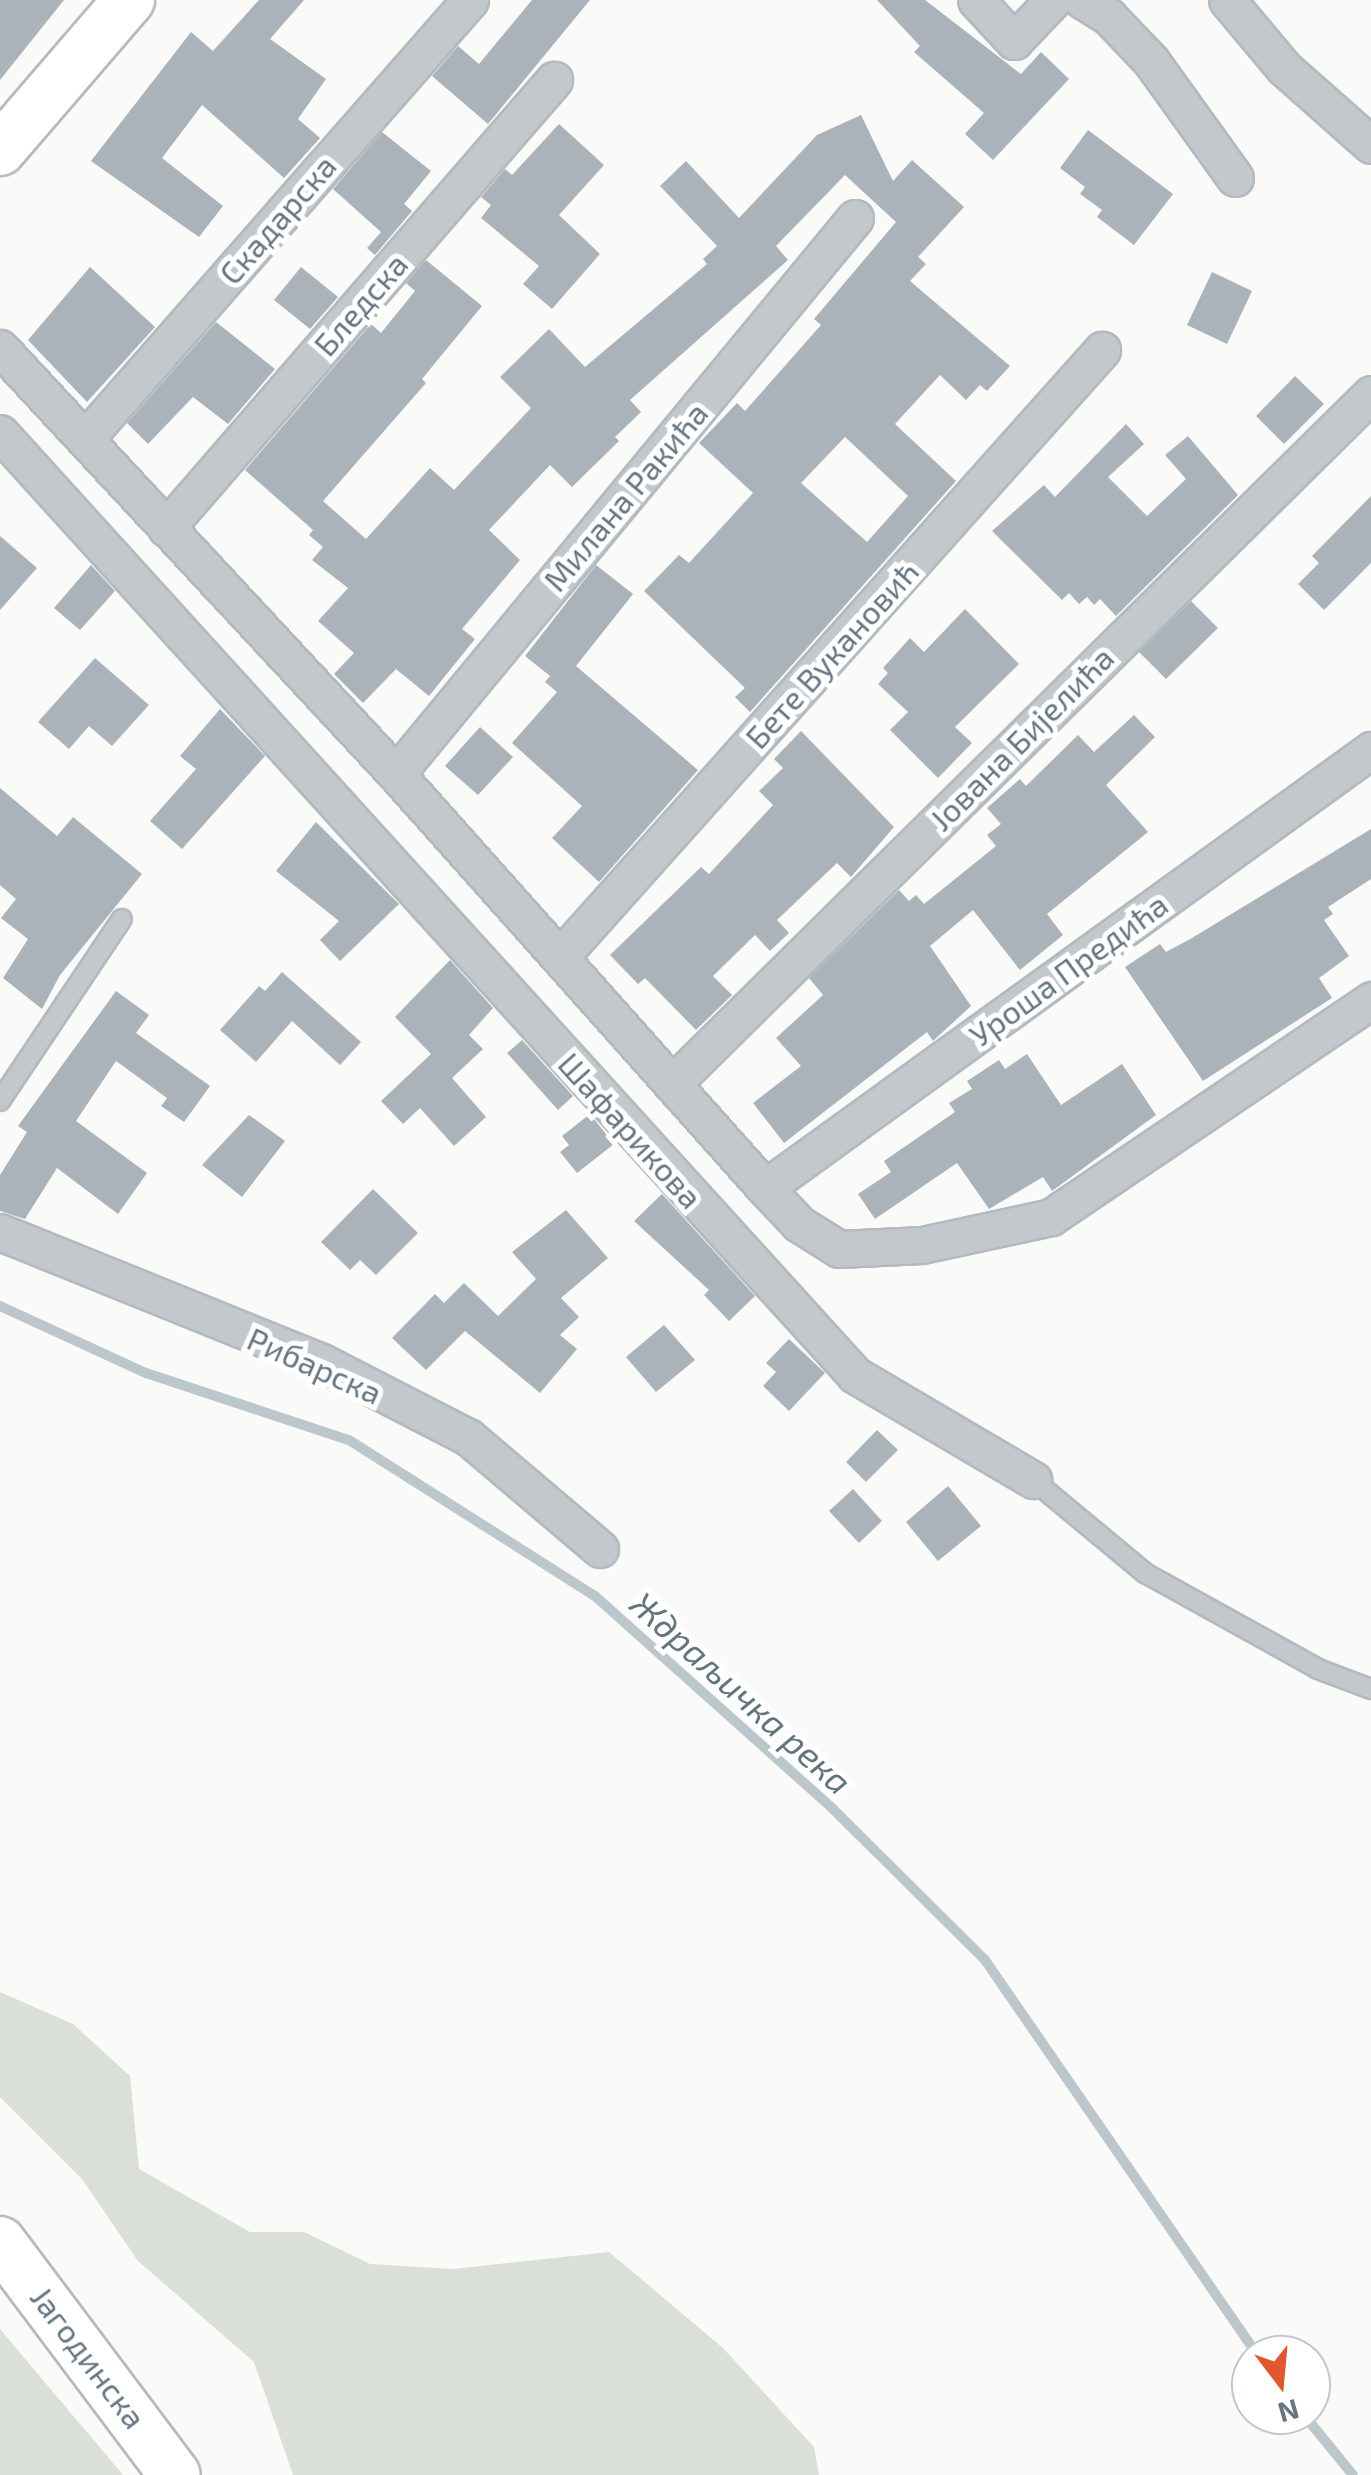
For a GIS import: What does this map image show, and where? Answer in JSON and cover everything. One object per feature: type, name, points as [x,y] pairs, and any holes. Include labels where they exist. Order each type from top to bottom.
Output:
[{"type":"main road","points":[[0,150],[129,0]]},
{"type":"main road","name":"Јагодинска","points":[[0,2242],[175,2475]]},
{"type":"street","name":"Скадарска","points":[[85,439],[470,0]]},
{"type":"street","points":[[976,0],[1014,40],[1053,0]]},
{"type":"street","points":[[1082,0],[1109,17],[1151,61],[1235,178]]},
{"type":"street","points":[[1226,0],[1284,68],[1371,145]]},
{"type":"street","name":"Бледска","points":[[166,528],[554,80]]},
{"type":"street","name":"Милана Ракића","points":[[396,774],[855,218]]},
{"type":"street","points":[[0,348],[396,774],[765,1188],[799,1224],[839,1249],[938,1242],[1051,1217],[1371,1000]]},
{"type":"street","name":"Бете Вукановић","points":[[560,957],[1102,350]]},
{"type":"street","name":"Јована Бијелића","points":[[672,1084],[1371,394]]},
{"type":"street","name":"Шафарикова","points":[[0,433],[855,1375],[1033,1480]]},
{"type":"street","name":"Уроша Предића","points":[[765,1188],[1371,750]]},
{"type":"street","name":"Рибарска","points":[[0,1232],[322,1362],[468,1437],[600,1549]]},
{"type":"lane","points":[[0,1101],[122,919]]},
{"type":"lane","name":"Шафарикова","points":[[1033,1480],[1145,1574],[1318,1669],[1371,1689]]},
{"type":"shaded area","points":[[0,1992],[73,2024],[130,2076],[139,2169],[250,2232],[304,2232],[370,2264],[453,2269],[609,2252],[723,2348],[814,2447],[819,2475],[293,2475],[254,2362],[138,2261],[82,2179],[0,2097]]},
{"type":"shaded area","points":[[0,2329],[123,2475],[0,2475]]},
{"type":"building","points":[[0,0],[64,0],[0,80]]},
{"type":"building","points":[[259,0],[304,0],[270,39],[326,79],[298,119],[320,138],[284,178],[202,105],[162,158],[223,206],[199,237],[91,161],[191,32],[213,51]]},
{"type":"building","points":[[532,0],[590,0],[488,124],[432,76],[458,46],[479,64]]},
{"type":"building","points":[[877,0],[925,0],[1021,74],[1041,52],[1069,79],[993,160],[965,134],[984,113],[914,52],[920,46]]},
{"type":"building","points":[[861,115],[893,181],[912,160],[964,207],[918,257],[926,264],[910,281],[1010,366],[987,391],[980,385],[966,400],[940,375],[895,424],[956,481],[750,712],[735,697],[745,688],[644,591],[679,555],[689,563],[753,493],[699,443],[737,403],[745,411],[821,325],[814,319],[896,222],[845,175],[776,246],[788,260],[630,400],[641,412],[615,437],[619,441],[572,487],[550,465],[489,530],[520,560],[462,629],[475,639],[429,696],[396,669],[363,703],[334,674],[354,653],[318,621],[348,588],[312,560],[323,547],[309,535],[313,530],[245,470],[371,324],[381,333],[415,291],[406,283],[426,260],[482,306],[422,379],[426,383],[323,501],[366,539],[430,468],[454,490],[531,408],[500,377],[549,329],[585,367],[707,264],[703,259],[717,246],[660,186],[686,161],[739,218],[817,135]],"holes":[[[845,437],[908,496],[867,542],[801,483]]]},
{"type":"building","points":[[559,124],[604,165],[559,215],[600,254],[552,309],[523,284],[539,266],[481,218],[491,205],[481,197],[505,169],[512,175]]},
{"type":"building","points":[[1088,130],[1173,194],[1134,245],[1097,217],[1102,210],[1080,194],[1085,187],[1060,168]]},
{"type":"building","points":[[382,132],[431,171],[404,204],[412,211],[375,255],[367,248],[381,232],[333,189]]},
{"type":"building","points":[[90,267],[155,327],[87,402],[28,340]]},
{"type":"building","points":[[301,267],[338,297],[310,329],[274,300]]},
{"type":"building","points":[[1212,272],[1252,291],[1227,344],[1187,325]]},
{"type":"building","points":[[216,322],[275,369],[228,424],[193,397],[148,444],[127,423]]},
{"type":"building","points":[[1295,376],[1324,404],[1284,444],[1256,416]]},
{"type":"building","points":[[1126,424],[1144,444],[1108,477],[1147,516],[1186,479],[1165,455],[1188,436],[1238,495],[1116,616],[1100,599],[1094,605],[1087,597],[1079,604],[1069,593],[1062,600],[992,531],[1044,485],[1055,497]]},
{"type":"building","points":[[1371,496],[1371,563],[1324,610],[1298,584],[1319,563],[1312,556]]},
{"type":"building","points":[[0,536],[37,568],[0,610]]},
{"type":"building","points":[[91,565],[115,591],[80,630],[54,608]]},
{"type":"building","points":[[596,565],[633,594],[576,666],[698,770],[599,882],[552,838],[582,806],[512,743],[557,692],[545,682],[550,676],[525,656]]},
{"type":"building","points":[[1191,601],[1218,628],[1166,679],[1139,652]]},
{"type":"building","points":[[965,609],[1019,664],[955,727],[972,743],[938,778],[890,730],[908,712],[878,684],[888,673],[883,668],[910,638],[924,652]]},
{"type":"building","points":[[95,658],[149,705],[112,746],[89,726],[69,749],[38,722]]},
{"type":"building","points":[[220,709],[265,756],[182,849],[150,821],[196,769],[180,756]]},
{"type":"building","points":[[1134,715],[1155,737],[1106,785],[1148,832],[1047,914],[1063,935],[1020,970],[973,910],[930,946],[971,1006],[933,1041],[927,1032],[784,1143],[753,1103],[801,1066],[776,1038],[823,995],[809,978],[899,890],[909,901],[916,895],[924,904],[996,846],[987,835],[1001,824],[987,808],[1020,779],[1026,786],[1078,735],[1094,752]]},
{"type":"building","points":[[480,727],[513,757],[478,795],[445,766]]},
{"type":"building","points":[[801,731],[894,827],[851,877],[837,863],[777,920],[789,933],[770,951],[755,935],[713,976],[732,995],[696,1030],[645,978],[638,984],[610,955],[701,867],[709,874],[773,805],[759,791],[783,768],[774,759]]},
{"type":"building","points":[[0,788],[57,836],[73,817],[142,874],[60,975],[42,1009],[3,978],[28,939],[1,918],[16,899],[0,885]]},
{"type":"building","points":[[316,822],[399,904],[340,961],[320,940],[339,921],[276,871]]},
{"type":"building","points":[[1371,829],[1371,879],[1328,907],[1333,914],[1324,920],[1349,956],[1319,978],[1332,998],[1203,1081],[1125,967],[1160,944],[1166,952],[1192,938]]},
{"type":"building","points":[[450,960],[493,1008],[469,1035],[483,1049],[452,1078],[486,1117],[454,1146],[420,1108],[403,1124],[381,1101],[431,1054],[395,1017]]},
{"type":"building","points":[[282,972],[361,1042],[340,1065],[292,1021],[256,1062],[220,1030],[259,986],[265,991]]},
{"type":"building","points":[[116,991],[149,1015],[136,1033],[210,1086],[184,1122],[161,1106],[167,1098],[116,1061],[76,1121],[147,1173],[118,1214],[57,1168],[25,1219],[0,1211],[0,1175],[27,1132],[18,1126]]},
{"type":"building","points":[[522,1040],[573,1096],[558,1110],[507,1053]]},
{"type":"building","points":[[1027,1054],[1061,1105],[1122,1064],[1156,1115],[1052,1191],[1043,1177],[989,1209],[957,1163],[875,1219],[858,1194],[891,1172],[884,1161],[955,1112],[949,1103],[972,1089],[967,1081],[999,1060],[1005,1069]]},
{"type":"building","points":[[590,1114],[614,1144],[577,1173],[560,1152],[569,1145],[562,1136]]},
{"type":"building","points":[[249,1115],[285,1141],[242,1197],[202,1165]]},
{"type":"building","points":[[373,1189],[418,1233],[376,1275],[360,1260],[350,1270],[321,1242]]},
{"type":"building","points":[[662,1194],[755,1296],[729,1321],[704,1295],[709,1290],[634,1221]]},
{"type":"building","points":[[566,1210],[608,1258],[561,1298],[579,1317],[560,1335],[577,1349],[540,1393],[465,1331],[426,1370],[392,1338],[435,1294],[444,1303],[464,1283],[498,1316],[536,1279],[512,1252]]},
{"type":"building","points":[[664,1325],[695,1360],[656,1392],[626,1357]]},
{"type":"building","points":[[789,1339],[825,1373],[789,1411],[763,1386],[776,1372],[766,1363]]},
{"type":"building","points":[[877,1430],[898,1450],[866,1482],[846,1462]]},
{"type":"building","points":[[948,1486],[981,1526],[938,1561],[906,1522]]},
{"type":"building","points":[[853,1489],[882,1521],[859,1543],[829,1511]]},
{"type":"waterway","name":"Ждраљичка река","points":[[0,1306],[146,1373],[349,1440],[595,1596],[833,1809],[985,1960],[1243,2335]]},
{"type":"waterway","name":"Ждраљичка река","points":[[1320,2435],[1353,2475]]}]
